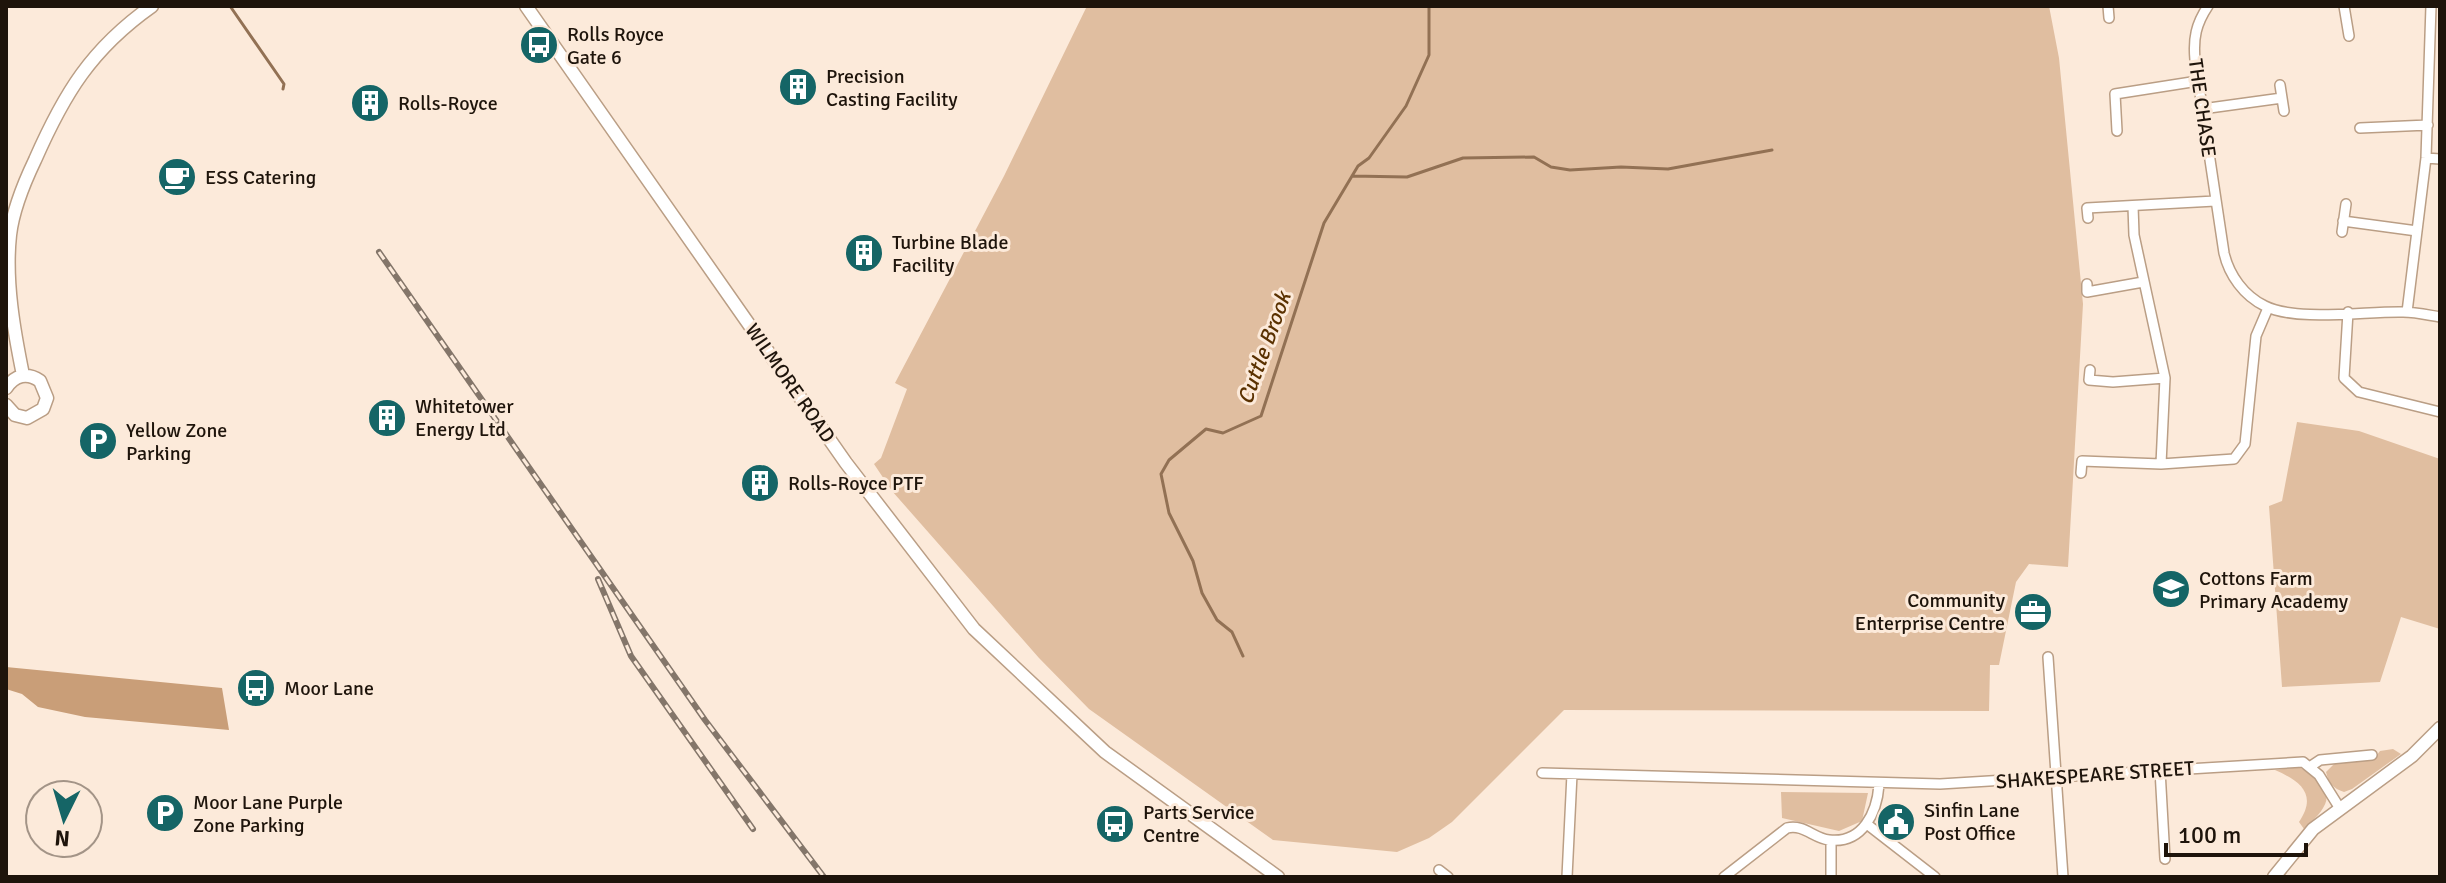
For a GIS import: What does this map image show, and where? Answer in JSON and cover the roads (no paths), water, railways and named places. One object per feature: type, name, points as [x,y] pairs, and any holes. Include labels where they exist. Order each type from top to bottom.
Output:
[{"type":"street","points":[[23,375],[10,284],[10,235],[23,186],[71,85],[98,50],[152,6]]},
{"type":"street","name":"WILMORE ROAD","points":[[526,6],[846,463],[974,629],[1105,752],[1278,877]]},
{"type":"street","points":[[2108,6],[2109,18]]},
{"type":"street","name":"THE CHASE","points":[[2207,6],[2193,41],[2215,201],[2228,268],[2253,299],[2268,308]]},
{"type":"street","points":[[2344,6],[2349,36]]},
{"type":"street","points":[[2407,312],[2435,81],[2431,6]]},
{"type":"street","points":[[2117,131],[2115,94],[2198,81]]},
{"type":"street","points":[[2280,85],[2284,111]]},
{"type":"street","points":[[2202,109],[2282,98]]},
{"type":"street","points":[[2360,128],[2374,121],[2428,125]]},
{"type":"street","points":[[2426,158],[2440,159]]},
{"type":"street","points":[[2088,218],[2087,208],[2215,201]]},
{"type":"street","points":[[2342,232],[2346,204]]},
{"type":"street","points":[[2133,206],[2134,235],[2165,378],[2161,464]]},
{"type":"street","points":[[2343,221],[2417,231]]},
{"type":"street","points":[[2087,284],[2087,292],[2143,282]]},
{"type":"street","points":[[2081,473],[2082,461],[2161,464],[2234,459],[2245,444],[2256,336],[2268,308],[2298,313],[2407,312],[2440,317]]},
{"type":"street","points":[[2348,312],[2344,378],[2359,392],[2440,412]]},
{"type":"street","points":[[2090,370],[2089,380],[2113,382],[2165,378]]},
{"type":"street","points":[[6,388],[23,375]]},
{"type":"street","points":[[6,405],[21,418],[33,417],[43,409],[47,398],[44,386],[35,378],[23,375]]},
{"type":"street","points":[[2048,657],[2063,877]]},
{"type":"street","points":[[2274,877],[2313,829],[2412,756],[2440,728]]},
{"type":"street","name":"SHAKESPEARE STREET","points":[[1542,773],[1879,785],[2056,778],[2303,762],[2311,766],[2320,760],[2372,755]]},
{"type":"street","points":[[2311,766],[2339,807]]},
{"type":"street","points":[[2160,770],[2165,859]]},
{"type":"street","points":[[1567,877],[1572,774]]},
{"type":"street","points":[[1724,877],[1787,828],[1798,826],[1831,841],[1849,838],[1868,825],[1877,804],[1879,785]]},
{"type":"street","points":[[1868,825],[1935,877]]},
{"type":"street","points":[[1831,841],[1831,877]]},
{"type":"waterway","points":[[230,6],[284,84],[283,89]]},
{"type":"waterway","name":"Cuttle Brook","points":[[1243,656],[1232,632],[1217,620],[1202,593],[1193,561],[1169,513],[1161,474],[1169,460],[1206,429],[1223,433],[1261,416],[1324,223],[1358,166],[1369,158],[1406,106],[1429,55],[1429,6]]},
{"type":"waterway","points":[[1352,176],[1407,177],[1463,158],[1534,157],[1551,167],[1570,170],[1621,167],[1668,169],[1772,150]]},
{"type":"railway","points":[[379,252],[705,720],[824,877]]},
{"type":"railway","points":[[598,579],[631,656],[753,829]]},
{"type":"place","name":"Rolls Royce Gate 6","points":[[539,45]]},
{"type":"place","name":"Precision Casting Facility","points":[[798,87]]},
{"type":"place","name":"Rolls-Royce","points":[[370,103]]},
{"type":"place","name":"ESS Catering","points":[[177,177]]},
{"type":"place","name":"Turbine Blade Facility","points":[[864,253]]},
{"type":"place","name":"Whitetower Energy Ltd","points":[[387,418]]},
{"type":"place","name":"Yellow Zone Parking","points":[[98,441]]},
{"type":"place","name":"Rolls-Royce PTF","points":[[760,483]]},
{"type":"place","name":"Cottons Farm Primary Academy","points":[[2171,589]]},
{"type":"place","name":"Community Enterprise Centre","points":[[2033,612]]},
{"type":"place","name":"Moor Lane","points":[[256,688]]},
{"type":"place","name":"Moor Lane Purple Zone Parking","points":[[165,813]]},
{"type":"place","name":"Sinfin Lane Post Office","points":[[1896,822]]},
{"type":"place","name":"Parts Service Centre","points":[[1115,824]]}]
